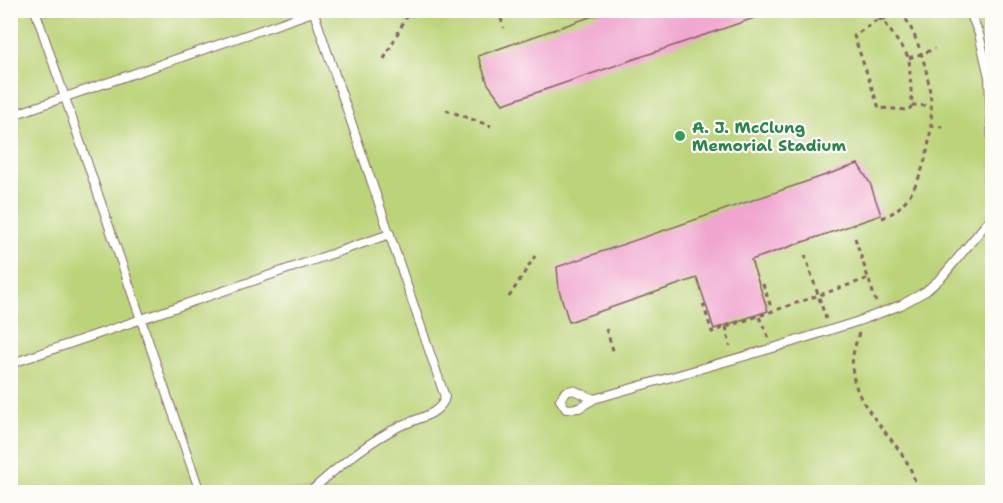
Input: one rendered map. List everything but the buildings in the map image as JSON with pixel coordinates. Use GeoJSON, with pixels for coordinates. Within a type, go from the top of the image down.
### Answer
{"type":"FeatureCollection","features":[{"type":"Feature","properties":{"kind":"lane"},"geometry":{"type":"LineString","coordinates":[[35,10],[200,492]]}},
{"type":"Feature","properties":{"kind":"lane"},"geometry":{"type":"LineString","coordinates":[[969,10],[979,34],[988,77],[993,146]]}},
{"type":"Feature","properties":{"kind":"lane"},"geometry":{"type":"LineString","coordinates":[[10,116],[315,11],[445,394],[445,401],[437,410],[373,442],[310,492]]}},
{"type":"Feature","properties":{"kind":"lane"},"geometry":{"type":"LineString","coordinates":[[594,399],[773,348],[859,321],[912,300],[942,277],[992,217]]}},
{"type":"Feature","properties":{"kind":"lane"},"geometry":{"type":"LineString","coordinates":[[10,364],[390,234]]}},
{"type":"Feature","properties":{"kind":"path"},"geometry":{"type":"LineString","coordinates":[[355,12],[360,10]]}},
{"type":"Feature","properties":{"kind":"path"},"geometry":{"type":"LineString","coordinates":[[384,58],[410,10]]}},
{"type":"Feature","properties":{"kind":"path"},"geometry":{"type":"LineString","coordinates":[[498,10],[504,28]]}},
{"type":"Feature","properties":{"kind":"path"},"geometry":{"type":"LineString","coordinates":[[895,10],[883,20],[873,21],[854,36],[879,108],[907,110],[912,105],[931,106]]}},
{"type":"Feature","properties":{"kind":"path"},"geometry":{"type":"LineString","coordinates":[[882,218],[898,210],[911,195],[923,166],[930,126],[931,106],[928,80],[912,33],[900,10]]}},
{"type":"Feature","properties":{"kind":"path"},"geometry":{"type":"LineString","coordinates":[[883,20],[909,58],[912,105]]}},
{"type":"Feature","properties":{"kind":"path"},"geometry":{"type":"LineString","coordinates":[[909,58],[935,49]]}},
{"type":"Feature","properties":{"kind":"path"},"geometry":{"type":"LineString","coordinates":[[446,110],[491,126]]}},
{"type":"Feature","properties":{"kind":"path"},"geometry":{"type":"LineString","coordinates":[[930,126],[943,127]]}},
{"type":"Feature","properties":{"kind":"path"},"geometry":{"type":"LineString","coordinates":[[855,238],[880,313]]}},
{"type":"Feature","properties":{"kind":"path"},"geometry":{"type":"LineString","coordinates":[[805,255],[830,330]]}},
{"type":"Feature","properties":{"kind":"path"},"geometry":{"type":"LineString","coordinates":[[509,297],[535,256]]}},
{"type":"Feature","properties":{"kind":"path"},"geometry":{"type":"LineString","coordinates":[[703,304],[712,332],[868,278]]}},
{"type":"Feature","properties":{"kind":"path"},"geometry":{"type":"LineString","coordinates":[[763,284],[772,311]]}},
{"type":"Feature","properties":{"kind":"path"},"geometry":{"type":"LineString","coordinates":[[759,316],[773,348]]}},
{"type":"Feature","properties":{"kind":"path"},"geometry":{"type":"LineString","coordinates":[[859,321],[859,332],[852,356],[855,381],[869,412],[909,466],[918,492]]}},
{"type":"Feature","properties":{"kind":"path"},"geometry":{"type":"LineString","coordinates":[[726,327],[734,360]]}},
{"type":"Feature","properties":{"kind":"path"},"geometry":{"type":"LineString","coordinates":[[606,329],[614,353]]}},
{"type":"Feature","properties":{"kind":"green space"},"geometry":{"type":"Polygon","coordinates":[[[10,11],[992,11],[992,492],[11,492],[10,11]]]}},
{"type":"Feature","properties":{"kind":"place","name":"A. J. McClung Memorial Stadium"},"geometry":{"type":"Point","coordinates":[680,136]}}]}
